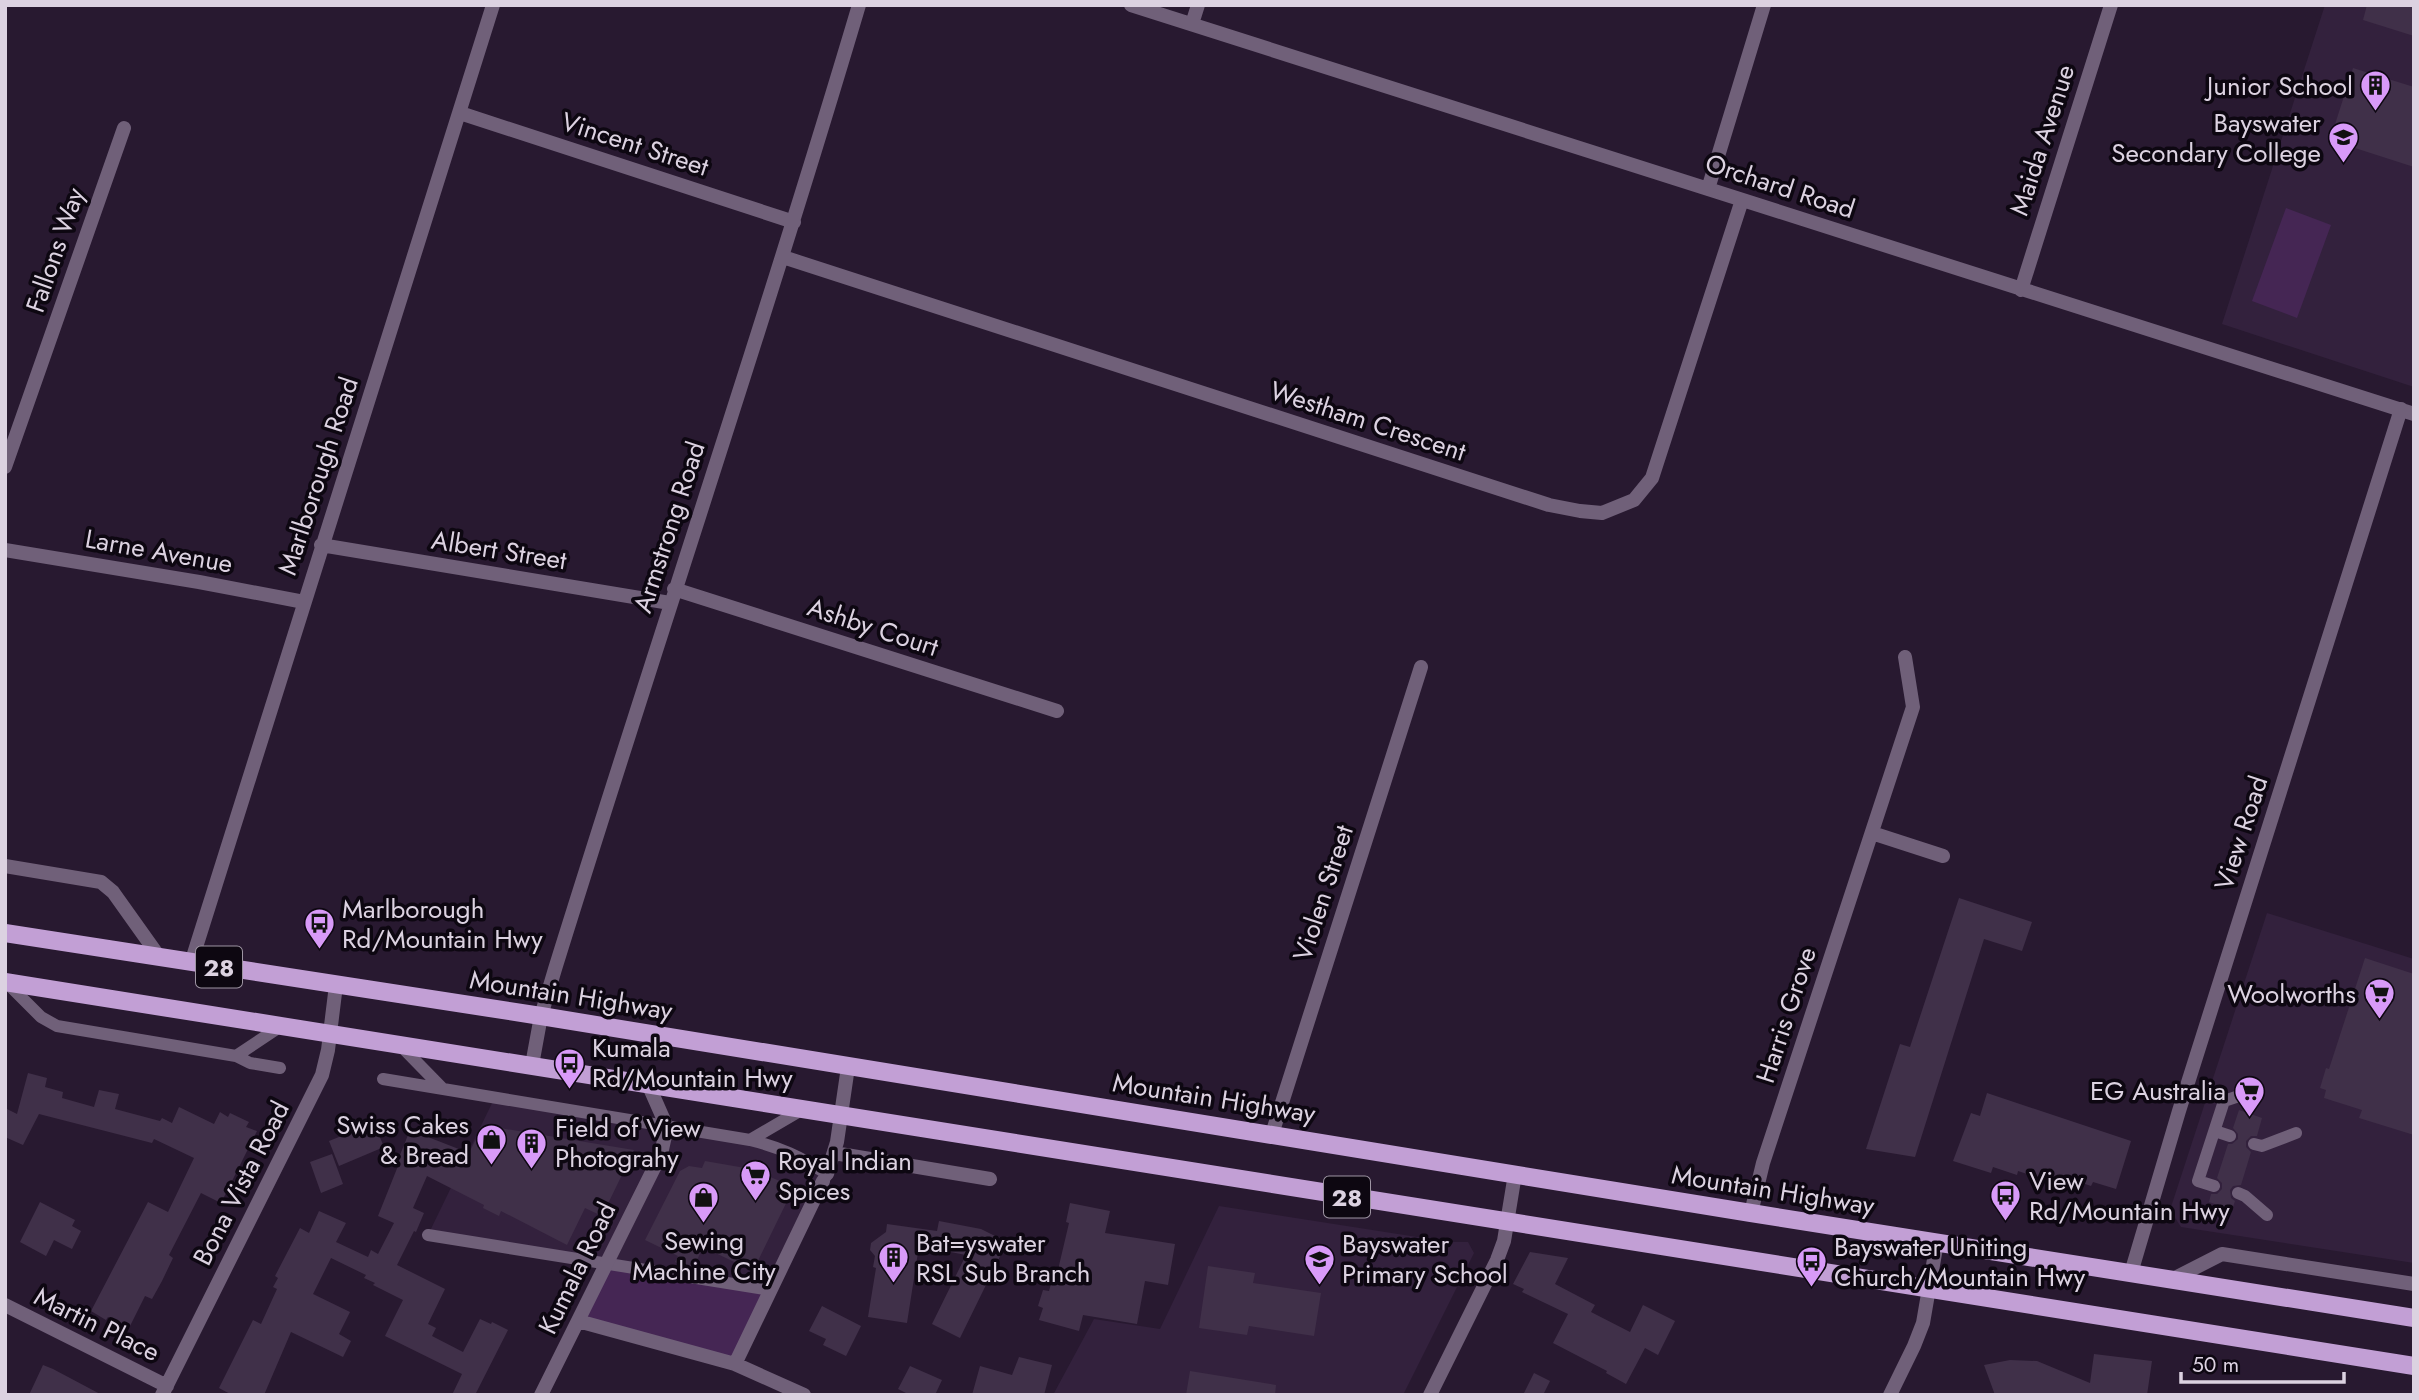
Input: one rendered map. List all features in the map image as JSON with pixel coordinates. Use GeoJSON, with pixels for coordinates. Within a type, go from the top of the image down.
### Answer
{"type":"FeatureCollection","features":[{"type":"Feature","properties":{"kind":"main road","name":"Mountain Highway"},"geometry":{"type":"LineString","coordinates":[[5,933],[541,1016],[2414,1318]]}},
{"type":"Feature","properties":{"kind":"main road","name":"28"},"geometry":{"type":"LineString","coordinates":[[6,982],[2414,1366]]}},
{"type":"Feature","properties":{"kind":"street","name":"Marlborough Road"},"geometry":{"type":"LineString","coordinates":[[191,963],[493,5]]}},
{"type":"Feature","properties":{"kind":"street","name":"Armstrong Road"},"geometry":{"type":"LineString","coordinates":[[532,1065],[541,1016],[672,596],[783,257],[859,5]]}},
{"type":"Feature","properties":{"kind":"street","name":"Orchard Road"},"geometry":{"type":"LineString","coordinates":[[1131,5],[2407,412]]}},
{"type":"Feature","properties":{"kind":"street"},"geometry":{"type":"LineString","coordinates":[[1192,24],[1198,5]]}},
{"type":"Feature","properties":{"kind":"street"},"geometry":{"type":"LineString","coordinates":[[1708,189],[1764,5]]}},
{"type":"Feature","properties":{"kind":"street","name":"Maida Avenue"},"geometry":{"type":"LineString","coordinates":[[2021,290],[2111,5]]}},
{"type":"Feature","properties":{"kind":"street","name":"Vincent Street"},"geometry":{"type":"LineString","coordinates":[[460,113],[794,222]]}},
{"type":"Feature","properties":{"kind":"street","name":"Fallons Way"},"geometry":{"type":"LineString","coordinates":[[5,467],[124,128]]}},
{"type":"Feature","properties":{"kind":"street","name":"Westham Crescent"},"geometry":{"type":"LineString","coordinates":[[783,257],[1549,505],[1602,513],[1634,500],[1652,478],[1742,200]]}},
{"type":"Feature","properties":{"kind":"street","name":"View Road"},"geometry":{"type":"LineString","coordinates":[[2131,1273],[2175,1122],[2407,412]]}},
{"type":"Feature","properties":{"kind":"street","name":"Albert Street"},"geometry":{"type":"LineString","coordinates":[[321,545],[672,596]]}},
{"type":"Feature","properties":{"kind":"street","name":"Larne Avenue"},"geometry":{"type":"LineString","coordinates":[[5,550],[304,602]]}},
{"type":"Feature","properties":{"kind":"street","name":"Ashby Court"},"geometry":{"type":"LineString","coordinates":[[672,596],[1057,711]]}},
{"type":"Feature","properties":{"kind":"street","name":"Harris Grove"},"geometry":{"type":"LineString","coordinates":[[1751,1213],[1768,1150],[1913,707],[1905,657]]}},
{"type":"Feature","properties":{"kind":"street","name":"Violen Street"},"geometry":{"type":"LineString","coordinates":[[1272,1134],[1421,667]]}},
{"type":"Feature","properties":{"kind":"street"},"geometry":{"type":"LineString","coordinates":[[1872,832],[1943,856]]}},
{"type":"Feature","properties":{"kind":"street"},"geometry":{"type":"LineString","coordinates":[[5,866],[100,882],[113,892],[160,958]]}},
{"type":"Feature","properties":{"kind":"street","name":"Bona Vista Road"},"geometry":{"type":"LineString","coordinates":[[164,1390],[325,1069],[335,985]]}},
{"type":"Feature","properties":{"kind":"street"},"geometry":{"type":"LineString","coordinates":[[735,1364],[825,1178],[834,1153],[848,1067]]}},
{"type":"Feature","properties":{"kind":"street"},"geometry":{"type":"LineString","coordinates":[[648,1084],[667,1127]]}},
{"type":"Feature","properties":{"kind":"street","name":"Kumala Road"},"geometry":{"type":"LineString","coordinates":[[541,1395],[661,1154],[667,1127]]}},
{"type":"Feature","properties":{"kind":"street"},"geometry":{"type":"LineString","coordinates":[[834,1153],[990,1179]]}},
{"type":"Feature","properties":{"kind":"street"},"geometry":{"type":"LineString","coordinates":[[1430,1395],[1497,1260],[1515,1174]]}},
{"type":"Feature","properties":{"kind":"street"},"geometry":{"type":"LineString","coordinates":[[1890,1395],[1917,1339],[1937,1242]]}},
{"type":"Feature","properties":{"kind":"street"},"geometry":{"type":"LineString","coordinates":[[2173,1279],[2222,1254],[2414,1284]]}},
{"type":"Feature","properties":{"kind":"street","name":"Martin Place"},"geometry":{"type":"LineString","coordinates":[[5,1305],[164,1390]]}},
{"type":"Feature","properties":{"kind":"street"},"geometry":{"type":"LineString","coordinates":[[578,1321],[735,1364],[804,1395]]}},
{"type":"Feature","properties":{"kind":"lane"},"geometry":{"type":"LineString","coordinates":[[6,982],[41,1017],[57,1026],[236,1056],[250,1063],[280,1068]]}},
{"type":"Feature","properties":{"kind":"lane"},"geometry":{"type":"LineString","coordinates":[[236,1056],[281,1026]]}},
{"type":"Feature","properties":{"kind":"lane"},"geometry":{"type":"LineString","coordinates":[[399,1044],[443,1089]]}},
{"type":"Feature","properties":{"kind":"lane"},"geometry":{"type":"LineString","coordinates":[[383,1079],[750,1140],[791,1152],[825,1178]]}},
{"type":"Feature","properties":{"kind":"lane"},"geometry":{"type":"LineString","coordinates":[[2214,1186],[2198,1181],[2224,1101],[2242,1095]]}},
{"type":"Feature","properties":{"kind":"lane"},"geometry":{"type":"LineString","coordinates":[[750,1140],[803,1109]]}},
{"type":"Feature","properties":{"kind":"lane"},"geometry":{"type":"LineString","coordinates":[[2215,1131],[2230,1136]]}},
{"type":"Feature","properties":{"kind":"lane"},"geometry":{"type":"LineString","coordinates":[[2254,1144],[2262,1146],[2296,1133]]}},
{"type":"Feature","properties":{"kind":"lane"},"geometry":{"type":"LineString","coordinates":[[2238,1194],[2245,1196],[2267,1215]]}},
{"type":"Feature","properties":{"kind":"lane"},"geometry":{"type":"LineString","coordinates":[[428,1235],[771,1290]]}},
{"type":"Feature","properties":{"kind":"shaded area","name":"Bayswater Secondary College"},"geometry":{"type":"Polygon","coordinates":[[[2325,5],[2414,5],[2414,387],[2222,324],[2325,5]]]}},
{"type":"Feature","properties":{"kind":"shaded area"},"geometry":{"type":"Polygon","coordinates":[[[2286,208],[2331,225],[2297,318],[2252,301],[2286,208]]]}},
{"type":"Feature","properties":{"kind":"shaded area"},"geometry":{"type":"Polygon","coordinates":[[[2267,913],[2414,959],[2414,1263],[2181,1227],[2170,1210],[2267,913]]]}},
{"type":"Feature","properties":{"kind":"shaded area"},"geometry":{"type":"Polygon","coordinates":[[[495,1097],[750,1140],[827,1174],[771,1290],[428,1235],[495,1097]]]}},
{"type":"Feature","properties":{"kind":"shaded area","name":"Bayswater Primary School"},"geometry":{"type":"Polygon","coordinates":[[[1219,1206],[1449,1242],[1468,1242],[1474,1253],[1403,1395],[1053,1395],[1094,1319],[1160,1329],[1219,1206]]]}},
{"type":"Feature","properties":{"kind":"shaded area"},"geometry":{"type":"Polygon","coordinates":[[[606,1264],[771,1290],[735,1364],[578,1321],[606,1264]]]}},
{"type":"Feature","properties":{"kind":"building"},"geometry":{"type":"Polygon","coordinates":[[[2367,5],[2414,5],[2414,36],[2363,20],[2367,5]]]}},
{"type":"Feature","properties":{"kind":"building","name":"Junior School"},"geometry":{"type":"Polygon","coordinates":[[[2353,68],[2414,87],[2414,167],[2330,140],[2353,68]]]}},
{"type":"Feature","properties":{"kind":"building"},"geometry":{"type":"Polygon","coordinates":[[[1959,898],[2032,922],[2022,951],[1984,939],[1915,1157],[1866,1149],[1900,1044],[1910,1047],[1959,898]]]}},
{"type":"Feature","properties":{"kind":"building","name":"Woolworths"},"geometry":{"type":"Polygon","coordinates":[[[2365,958],[2414,974],[2414,1135],[2359,1118],[2362,1110],[2324,1098],[2326,1090],[2320,1088],[2326,1068],[2329,1069],[2365,958]]]}},
{"type":"Feature","properties":{"kind":"building"},"geometry":{"type":"Polygon","coordinates":[[[28,1073],[47,1078],[45,1087],[63,1092],[62,1098],[94,1107],[99,1090],[119,1094],[115,1109],[160,1121],[162,1118],[172,1123],[179,1107],[214,1124],[220,1112],[228,1117],[230,1113],[249,1122],[246,1127],[257,1131],[221,1203],[201,1193],[169,1255],[173,1258],[162,1281],[152,1299],[145,1296],[129,1328],[91,1311],[148,1202],[168,1212],[194,1158],[154,1139],[152,1143],[39,1114],[23,1145],[5,1137],[5,1108],[17,1114],[28,1073]]]}},
{"type":"Feature","properties":{"kind":"building"},"geometry":{"type":"Polygon","coordinates":[[[1987,1093],[2131,1141],[2116,1189],[2093,1182],[2091,1186],[2068,1178],[2066,1184],[2043,1176],[2042,1179],[2018,1171],[2017,1175],[1993,1167],[1991,1173],[1953,1161],[1971,1113],[1980,1116],[1987,1093]]]}},
{"type":"Feature","properties":{"kind":"building"},"geometry":{"type":"Polygon","coordinates":[[[2239,1110],[2262,1118],[2257,1136],[2251,1136],[2246,1141],[2246,1147],[2251,1152],[2241,1185],[2233,1186],[2230,1190],[2231,1198],[2235,1201],[2232,1210],[2209,1202],[2211,1194],[2217,1194],[2222,1189],[2222,1183],[2217,1178],[2228,1144],[2238,1139],[2233,1128],[2239,1110]]]}},
{"type":"Feature","properties":{"kind":"building"},"geometry":{"type":"Polygon","coordinates":[[[374,1123],[384,1147],[339,1166],[329,1141],[374,1123]]]}},
{"type":"Feature","properties":{"kind":"building"},"geometry":{"type":"Polygon","coordinates":[[[500,1128],[634,1150],[602,1216],[585,1208],[567,1245],[501,1211],[499,1216],[483,1208],[484,1205],[427,1176],[413,1208],[424,1213],[397,1265],[445,1289],[428,1324],[436,1328],[432,1336],[463,1352],[480,1319],[508,1330],[475,1395],[452,1395],[462,1374],[385,1336],[403,1300],[373,1285],[375,1283],[364,1278],[366,1275],[331,1258],[313,1294],[350,1312],[339,1334],[351,1341],[343,1357],[291,1332],[264,1395],[232,1395],[219,1388],[253,1320],[261,1324],[277,1289],[273,1287],[278,1278],[275,1276],[300,1228],[309,1233],[319,1211],[346,1223],[336,1242],[368,1257],[371,1250],[378,1254],[394,1223],[378,1216],[410,1130],[469,1153],[479,1133],[497,1135],[500,1128]]]}},
{"type":"Feature","properties":{"kind":"building"},"geometry":{"type":"Polygon","coordinates":[[[332,1154],[343,1184],[321,1193],[310,1162],[332,1154]]]}},
{"type":"Feature","properties":{"kind":"building"},"geometry":{"type":"Polygon","coordinates":[[[705,1161],[751,1169],[794,1187],[753,1271],[703,1247],[693,1269],[686,1268],[675,1262],[678,1256],[645,1240],[680,1171],[689,1166],[702,1168],[705,1161]]]}},
{"type":"Feature","properties":{"kind":"building"},"geometry":{"type":"Polygon","coordinates":[[[40,1202],[75,1220],[72,1226],[81,1231],[72,1249],[54,1240],[46,1256],[20,1242],[40,1202]]]}},
{"type":"Feature","properties":{"kind":"building"},"geometry":{"type":"Polygon","coordinates":[[[1070,1203],[1110,1211],[1105,1233],[1175,1244],[1168,1285],[1145,1281],[1137,1324],[1083,1315],[1079,1331],[1039,1320],[1043,1308],[1038,1306],[1043,1290],[1049,1291],[1054,1273],[1057,1274],[1069,1223],[1066,1222],[1070,1203]]]}},
{"type":"Feature","properties":{"kind":"building"},"geometry":{"type":"Polygon","coordinates":[[[939,1221],[981,1229],[1007,1242],[960,1338],[932,1324],[966,1255],[919,1246],[907,1323],[868,1317],[876,1268],[873,1267],[875,1256],[870,1250],[871,1243],[886,1232],[887,1224],[937,1231],[939,1221]]]}},
{"type":"Feature","properties":{"kind":"building"},"geometry":{"type":"Polygon","coordinates":[[[1530,1252],[1568,1258],[1555,1284],[1595,1305],[1591,1312],[1630,1332],[1643,1305],[1675,1321],[1658,1355],[1645,1348],[1626,1384],[1553,1343],[1568,1314],[1522,1292],[1524,1289],[1513,1284],[1530,1252]]]}},
{"type":"Feature","properties":{"kind":"building"},"geometry":{"type":"Polygon","coordinates":[[[1208,1266],[1255,1273],[1253,1283],[1321,1293],[1314,1336],[1249,1326],[1247,1335],[1199,1328],[1208,1266]]]}},
{"type":"Feature","properties":{"kind":"building"},"geometry":{"type":"Polygon","coordinates":[[[822,1306],[861,1326],[846,1356],[823,1345],[826,1339],[809,1331],[822,1306]]]}},
{"type":"Feature","properties":{"kind":"building"},"geometry":{"type":"Polygon","coordinates":[[[2094,1354],[2152,1361],[2147,1395],[1995,1395],[1984,1365],[2010,1360],[2037,1361],[2090,1383],[2094,1354]]]}},
{"type":"Feature","properties":{"kind":"building"},"geometry":{"type":"Polygon","coordinates":[[[1019,1357],[1052,1365],[1044,1395],[972,1395],[980,1366],[1012,1375],[1019,1357]]]}},
{"type":"Feature","properties":{"kind":"building"},"geometry":{"type":"Polygon","coordinates":[[[43,1365],[53,1369],[102,1395],[29,1395],[43,1365]]]}},
{"type":"Feature","properties":{"kind":"building"},"geometry":{"type":"Polygon","coordinates":[[[910,1366],[942,1380],[935,1395],[910,1395],[898,1389],[910,1366]]]}},
{"type":"Feature","properties":{"kind":"building"},"geometry":{"type":"Polygon","coordinates":[[[1190,1371],[1276,1385],[1275,1395],[1186,1395],[1190,1371]]]}},
{"type":"Feature","properties":{"kind":"building"},"geometry":{"type":"Polygon","coordinates":[[[1534,1373],[1550,1381],[1543,1395],[1523,1395],[1534,1373]]]}},
{"type":"Feature","properties":{"kind":"place","name":"Junior School"},"geometry":{"type":"Point","coordinates":[2376,113]}},
{"type":"Feature","properties":{"kind":"place","name":"Bayswater Secondary College"},"geometry":{"type":"Point","coordinates":[2344,165]}},
{"type":"Feature","properties":{"kind":"place","name":"Marlborough Rd/Mountain Hwy"},"geometry":{"type":"Point","coordinates":[319,951]}},
{"type":"Feature","properties":{"kind":"place","name":"Woolworths"},"geometry":{"type":"Point","coordinates":[2379,1021]}},
{"type":"Feature","properties":{"kind":"place","name":"Kumala Rd/Mountain Hwy"},"geometry":{"type":"Point","coordinates":[569,1090]}},
{"type":"Feature","properties":{"kind":"place","name":"EG Australia"},"geometry":{"type":"Point","coordinates":[2249,1118]}},
{"type":"Feature","properties":{"kind":"place","name":"Swiss Cakes & Bread"},"geometry":{"type":"Point","coordinates":[492,1167]}},
{"type":"Feature","properties":{"kind":"place","name":"Field of View Photograhy"},"geometry":{"type":"Point","coordinates":[532,1170]}},
{"type":"Feature","properties":{"kind":"place","name":"Royal Indian Spices"},"geometry":{"type":"Point","coordinates":[755,1203]}},
{"type":"Feature","properties":{"kind":"place","name":"View Rd/Mountain Hwy"},"geometry":{"type":"Point","coordinates":[2006,1223]}},
{"type":"Feature","properties":{"kind":"place","name":"Sewing Machine City"},"geometry":{"type":"Point","coordinates":[704,1225]}},
{"type":"Feature","properties":{"kind":"place","name":"Bat=yswater RSL Sub Branch"},"geometry":{"type":"Point","coordinates":[893,1285]}},
{"type":"Feature","properties":{"kind":"place","name":"Bayswater Primary School"},"geometry":{"type":"Point","coordinates":[1319,1286]}},
{"type":"Feature","properties":{"kind":"place","name":"Bayswater Uniting Church/Mountain Hwy"},"geometry":{"type":"Point","coordinates":[1811,1289]}}]}
